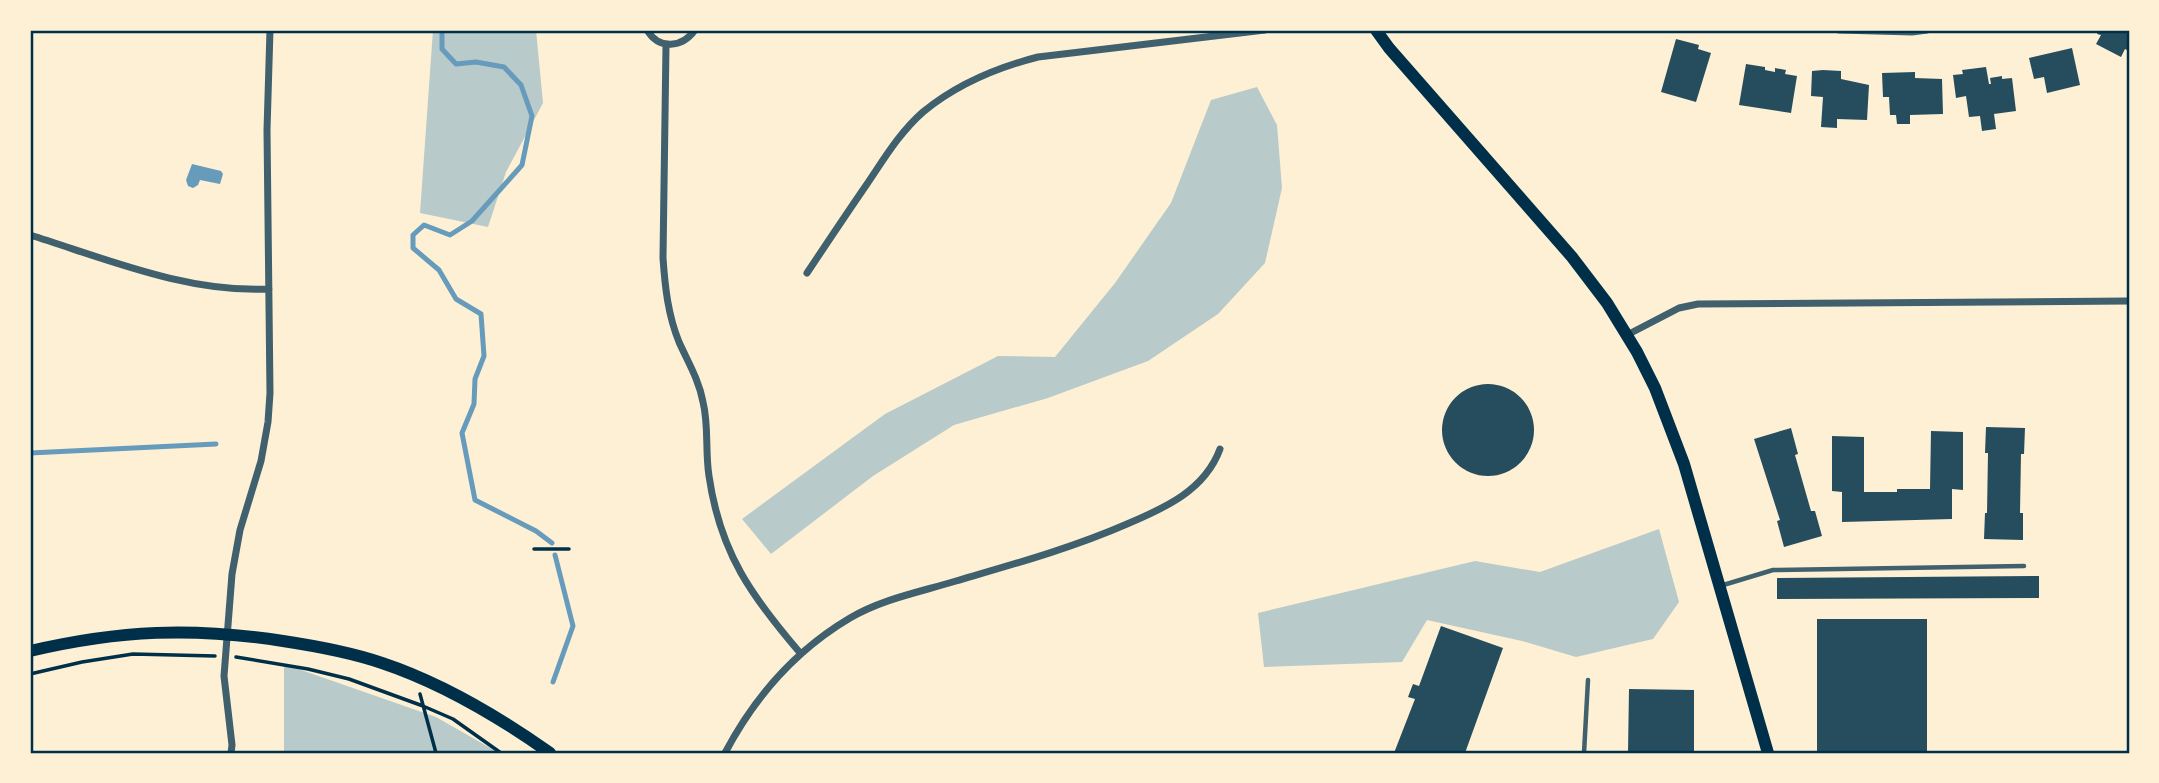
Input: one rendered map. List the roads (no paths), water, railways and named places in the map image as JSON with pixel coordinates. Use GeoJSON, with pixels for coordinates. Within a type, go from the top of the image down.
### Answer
{"type":"FeatureCollection","features":[{"type":"Feature","properties":{"kind":"main road"},"geometry":{"type":"LineString","coordinates":[[1376,30],[1572,257],[1627,335],[1671,425],[1768,753]]}},
{"type":"Feature","properties":{"kind":"main road"},"geometry":{"type":"LineString","coordinates":[[30,650],[131,634],[186,631],[228,633],[322,647],[383,663],[447,691],[509,725],[550,753]]}},
{"type":"Feature","properties":{"kind":"street"},"geometry":{"type":"LineString","coordinates":[[231,753],[224,676],[232,574],[240,530],[261,461],[270,393],[267,130],[270,30]]}},
{"type":"Feature","properties":{"kind":"street"},"geometry":{"type":"LineString","coordinates":[[647,30],[658,42],[666,45],[683,42],[695,30]]}},
{"type":"Feature","properties":{"kind":"street"},"geometry":{"type":"LineString","coordinates":[[807,273],[899,137],[930,107],[976,77],[1006,65],[1038,57],[1265,30]]}},
{"type":"Feature","properties":{"kind":"street"},"geometry":{"type":"LineString","coordinates":[[1839,30],[1927,30]]}},
{"type":"Feature","properties":{"kind":"street"},"geometry":{"type":"LineString","coordinates":[[666,45],[663,258],[670,314],[679,341],[695,373],[703,400],[707,423],[708,475],[715,511],[727,546],[743,579],[763,610],[801,654]]}},
{"type":"Feature","properties":{"kind":"street"},"geometry":{"type":"LineString","coordinates":[[30,235],[181,281],[213,288],[269,289]]}},
{"type":"Feature","properties":{"kind":"street"},"geometry":{"type":"LineString","coordinates":[[1627,335],[1679,308],[1698,304],[2129,301]]}},
{"type":"Feature","properties":{"kind":"street"},"geometry":{"type":"LineString","coordinates":[[726,753],[753,706],[779,675],[824,635],[852,617],[883,602],[1049,554],[1152,513],[1185,494],[1204,478],[1220,449]]}},
{"type":"Feature","properties":{"kind":"lane"},"geometry":{"type":"LineString","coordinates":[[1719,586],[1773,570],[2024,566]]}},
{"type":"Feature","properties":{"kind":"lane"},"geometry":{"type":"LineString","coordinates":[[1584,753],[1588,680]]}},
{"type":"Feature","properties":{"kind":"water"},"geometry":{"type":"Polygon","coordinates":[[[192,164],[221,171],[223,174],[220,184],[200,180],[193,188],[188,186],[186,180],[192,164]]]}},
{"type":"Feature","properties":{"kind":"waterway"},"geometry":{"type":"LineString","coordinates":[[442,30],[442,49],[456,64],[476,62],[504,67],[521,85],[532,116],[522,165],[472,221],[450,235],[424,225],[413,235],[413,248],[439,270],[456,299],[481,314],[484,356],[475,379],[474,404],[462,433],[475,500],[536,531],[552,543]]}},
{"type":"Feature","properties":{"kind":"waterway"},"geometry":{"type":"LineString","coordinates":[[30,453],[216,444]]}},
{"type":"Feature","properties":{"kind":"waterway"},"geometry":{"type":"LineString","coordinates":[[553,682],[573,626],[555,555]]}}]}
